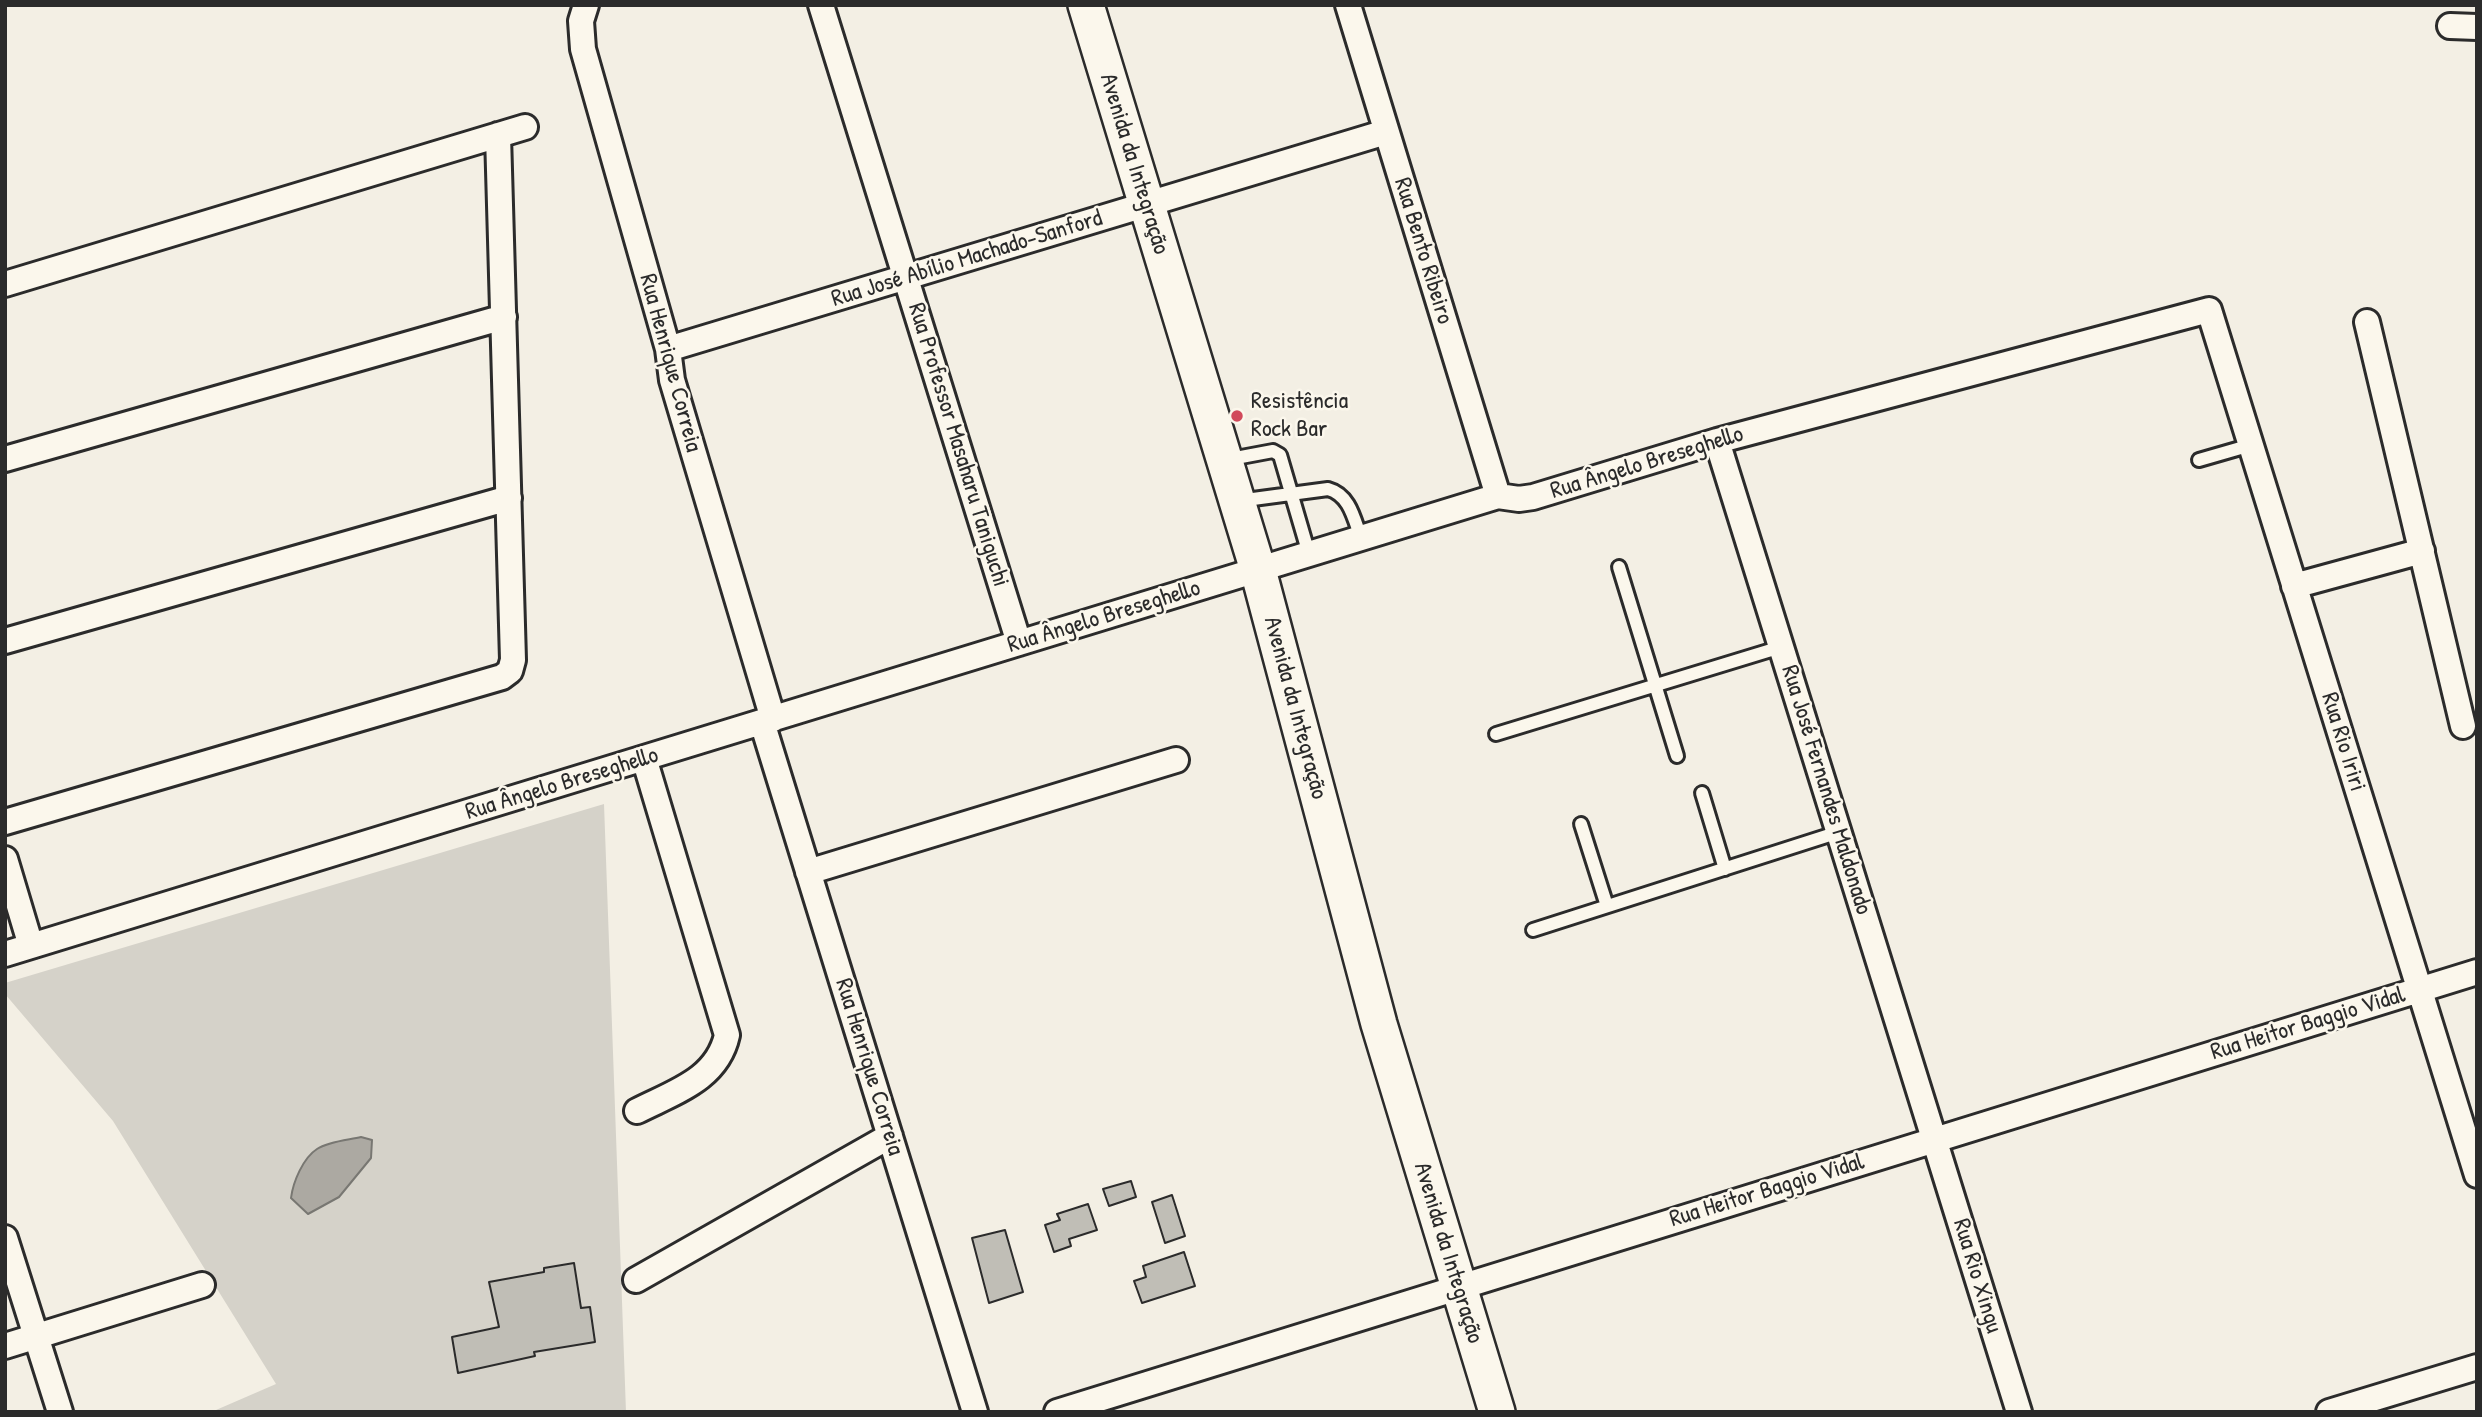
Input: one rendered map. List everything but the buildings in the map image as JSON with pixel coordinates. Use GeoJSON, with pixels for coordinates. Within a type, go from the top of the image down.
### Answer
{"type":"FeatureCollection","features":[{"type":"Feature","properties":{"kind":"main road","name":"Avenida da Integração"},"geometry":{"type":"LineString","coordinates":[[1086,5],[1258,570],[1379,1024],[1497,1412]]}},
{"type":"Feature","properties":{"kind":"street","name":"Rua Henrique Correia"},"geometry":{"type":"LineString","coordinates":[[586,5],[581,21],[583,49],[668,349],[672,380],[808,872],[975,1412]]}},
{"type":"Feature","properties":{"kind":"street","name":"Rua Professor Masaharu Taniguchi"},"geometry":{"type":"LineString","coordinates":[[821,5],[1019,643]]}},
{"type":"Feature","properties":{"kind":"street","name":"Rua Bento Ribeiro"},"geometry":{"type":"LineString","coordinates":[[1348,5],[1499,496]]}},
{"type":"Feature","properties":{"kind":"street"},"geometry":{"type":"LineString","coordinates":[[2450,26],[2477,27]]}},
{"type":"Feature","properties":{"kind":"street"},"geometry":{"type":"LineString","coordinates":[[5,284],[525,127]]}},
{"type":"Feature","properties":{"kind":"street","name":"Rua José Abílio Machado-Sanford"},"geometry":{"type":"LineString","coordinates":[[668,349],[1386,132]]}},
{"type":"Feature","properties":{"kind":"street"},"geometry":{"type":"LineString","coordinates":[[5,822],[502,677],[510,671],[513,660],[498,135]]}},
{"type":"Feature","properties":{"kind":"street","name":"Rua Ângelo Breseghello"},"geometry":{"type":"LineString","coordinates":[[5,954],[1499,496],[1519,499],[1533,497],[1717,441],[2209,310]]}},
{"type":"Feature","properties":{"kind":"street","name":"Rua Rio Iriri"},"geometry":{"type":"LineString","coordinates":[[2209,310],[2477,1175]]}},
{"type":"Feature","properties":{"kind":"street"},"geometry":{"type":"LineString","coordinates":[[5,459],[504,317]]}},
{"type":"Feature","properties":{"kind":"street"},"geometry":{"type":"LineString","coordinates":[[2367,322],[2463,726]]}},
{"type":"Feature","properties":{"kind":"street","name":"Rua José Fernandes Maldonado"},"geometry":{"type":"LineString","coordinates":[[1717,441],[1934,1140]]}},
{"type":"Feature","properties":{"kind":"street"},"geometry":{"type":"LineString","coordinates":[[5,641],[509,498]]}},
{"type":"Feature","properties":{"kind":"street"},"geometry":{"type":"LineString","coordinates":[[2294,586],[2422,551]]}},
{"type":"Feature","properties":{"kind":"street"},"geometry":{"type":"LineString","coordinates":[[637,1111],[707,1073],[727,1035],[644,758]]}},
{"type":"Feature","properties":{"kind":"street"},"geometry":{"type":"LineString","coordinates":[[808,872],[1176,760]]}},
{"type":"Feature","properties":{"kind":"street"},"geometry":{"type":"LineString","coordinates":[[6,866],[32,946]]}},
{"type":"Feature","properties":{"kind":"street","name":"Rua Heitor Baggio Vidal"},"geometry":{"type":"LineString","coordinates":[[1057,1412],[2477,972]]}},
{"type":"Feature","properties":{"kind":"street"},"geometry":{"type":"LineString","coordinates":[[636,1280],[890,1136]]}},
{"type":"Feature","properties":{"kind":"street","name":"Rua Rio Xingu"},"geometry":{"type":"LineString","coordinates":[[1934,1140],[2019,1412]]}},
{"type":"Feature","properties":{"kind":"street"},"geometry":{"type":"LineString","coordinates":[[5,1238],[60,1412]]}},
{"type":"Feature","properties":{"kind":"street"},"geometry":{"type":"LineString","coordinates":[[5,1346],[202,1285]]}},
{"type":"Feature","properties":{"kind":"street"},"geometry":{"type":"LineString","coordinates":[[2329,1412],[2477,1367]]}},
{"type":"Feature","properties":{"kind":"lane"},"geometry":{"type":"LineString","coordinates":[[2199,460],[2251,445]]}},
{"type":"Feature","properties":{"kind":"lane"},"geometry":{"type":"LineString","coordinates":[[1225,460],[1273,451],[1280,455],[1309,555]]}},
{"type":"Feature","properties":{"kind":"lane"},"geometry":{"type":"LineString","coordinates":[[1237,501],[1328,489],[1337,491],[1347,502],[1361,538]]}},
{"type":"Feature","properties":{"kind":"lane"},"geometry":{"type":"LineString","coordinates":[[1619,567],[1677,756]]}},
{"type":"Feature","properties":{"kind":"lane"},"geometry":{"type":"LineString","coordinates":[[1496,734],[1781,647]]}},
{"type":"Feature","properties":{"kind":"lane"},"geometry":{"type":"LineString","coordinates":[[1702,793],[1725,869]]}},
{"type":"Feature","properties":{"kind":"lane"},"geometry":{"type":"LineString","coordinates":[[1581,824],[1607,906]]}},
{"type":"Feature","properties":{"kind":"lane"},"geometry":{"type":"LineString","coordinates":[[1533,930],[1839,832]]}},
{"type":"Feature","properties":{"kind":"shaded area"},"geometry":{"type":"Polygon","coordinates":[[[604,804],[626,1412],[217,1412],[216,1410],[276,1384],[113,1121],[5,994],[5,983],[604,804]]]}},
{"type":"Feature","properties":{"kind":"shaded area"},"geometry":{"type":"Polygon","coordinates":[[[361,1137],[372,1140],[371,1158],[339,1197],[308,1214],[291,1198],[303,1164],[322,1146],[361,1137]]]}},
{"type":"Feature","properties":{"kind":"place","name":"Resistência Rock Bar"},"geometry":{"type":"Point","coordinates":[1237,416]}}]}
